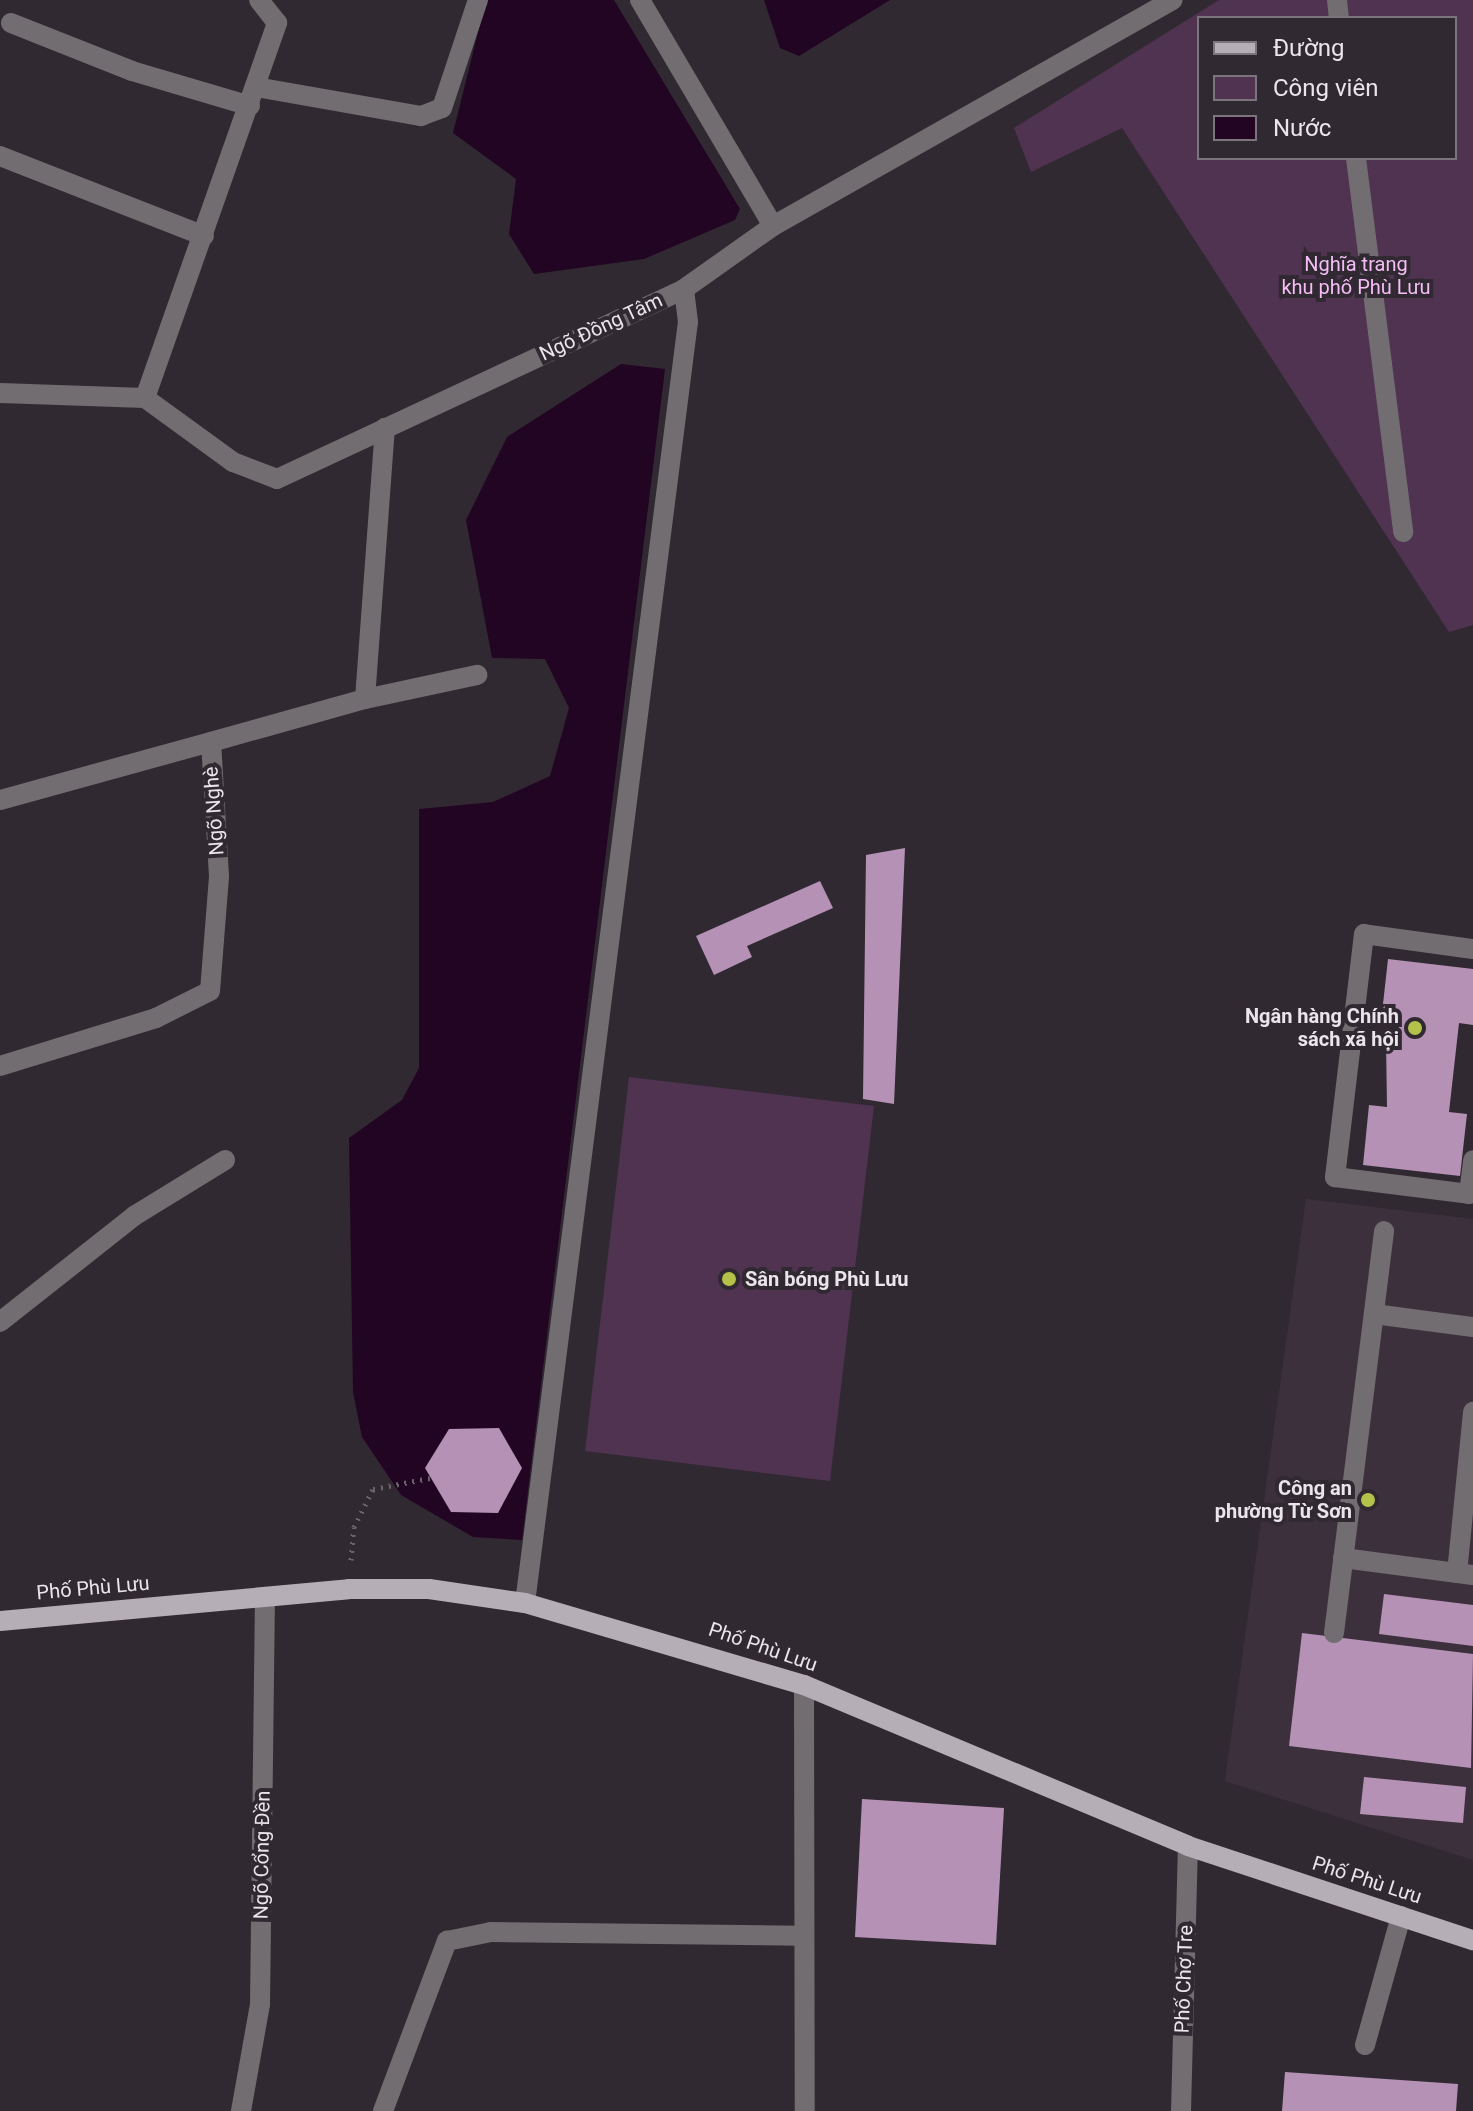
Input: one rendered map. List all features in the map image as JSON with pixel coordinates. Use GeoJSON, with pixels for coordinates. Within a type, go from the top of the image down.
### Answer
{"type":"FeatureCollection","features":[{"type":"Feature","properties":{"kind":"main road","name":"Phố Phù Lưu"},"geometry":{"type":"LineString","coordinates":[[0,1621],[349,1589],[429,1589],[525,1603],[804,1685],[1188,1846],[1473,1940]]}},
{"type":"Feature","properties":{"kind":"street"},"geometry":{"type":"LineString","coordinates":[[0,393],[145,398],[277,23],[259,0]]}},
{"type":"Feature","properties":{"kind":"street"},"geometry":{"type":"LineString","coordinates":[[11,23],[132,71],[253,96],[421,116],[442,108],[478,0]]}},
{"type":"Feature","properties":{"kind":"street"},"geometry":{"type":"LineString","coordinates":[[640,0],[773,226]]}},
{"type":"Feature","properties":{"kind":"street","name":"Ngõ Đồng Tâm"},"geometry":{"type":"LineString","coordinates":[[145,398],[233,462],[277,479],[684,289],[773,226],[1172,0]]}},
{"type":"Feature","properties":{"kind":"street"},"geometry":{"type":"LineString","coordinates":[[0,156],[204,236]]}},
{"type":"Feature","properties":{"kind":"street"},"geometry":{"type":"LineString","coordinates":[[1356,160],[1403,532]]}},
{"type":"Feature","properties":{"kind":"street"},"geometry":{"type":"LineString","coordinates":[[525,1603],[684,354],[684,289]]}},
{"type":"Feature","properties":{"kind":"street"},"geometry":{"type":"LineString","coordinates":[[365,699],[385,428]]}},
{"type":"Feature","properties":{"kind":"street","name":"Ngõ Nghè"},"geometry":{"type":"LineString","coordinates":[[0,1066],[156,1018],[210,991],[219,876],[211,742],[365,699],[477,675]]}},
{"type":"Feature","properties":{"kind":"street"},"geometry":{"type":"LineString","coordinates":[[0,800],[211,742]]}},
{"type":"Feature","properties":{"kind":"street"},"geometry":{"type":"LineString","coordinates":[[1473,949],[1364,934],[1335,1177],[1469,1194],[1473,1160]]}},
{"type":"Feature","properties":{"kind":"street"},"geometry":{"type":"LineString","coordinates":[[0,1322],[134,1216],[225,1160]]}},
{"type":"Feature","properties":{"kind":"street"},"geometry":{"type":"LineString","coordinates":[[1334,1633],[1384,1231]]}},
{"type":"Feature","properties":{"kind":"street"},"geometry":{"type":"LineString","coordinates":[[1374,1314],[1473,1327]]}},
{"type":"Feature","properties":{"kind":"street"},"geometry":{"type":"LineString","coordinates":[[1343,1558],[1465,1574],[1473,1412]]}},
{"type":"Feature","properties":{"kind":"street","name":"Ngõ Cổng Đền"},"geometry":{"type":"LineString","coordinates":[[241,2111],[260,2004],[265,1597]]}},
{"type":"Feature","properties":{"kind":"street"},"geometry":{"type":"LineString","coordinates":[[804,1685],[802,1936],[805,2111]]}},
{"type":"Feature","properties":{"kind":"street","name":"Phố Chợ Tre"},"geometry":{"type":"LineString","coordinates":[[1181,2111],[1188,1846]]}},
{"type":"Feature","properties":{"kind":"street"},"geometry":{"type":"LineString","coordinates":[[1365,2045],[1401,1916]]}},
{"type":"Feature","properties":{"kind":"street"},"geometry":{"type":"LineString","coordinates":[[383,2111],[447,1941],[491,1932],[802,1936]]}},
{"type":"Feature","properties":{"kind":"path"},"geometry":{"type":"LineString","coordinates":[[349,1589],[354,1527],[373,1489],[430,1478]]}},
{"type":"Feature","properties":{"kind":"shaded area","name":"Công an phường Từ Sơn"},"geometry":{"type":"Polygon","coordinates":[[[1306,1199],[1473,1219],[1473,1860],[1225,1781],[1306,1199]]]}},
{"type":"Feature","properties":{"kind":"green space","name":"Nghĩa trang khu phố Phù Lưu"},"geometry":{"type":"Polygon","coordinates":[[[1219,0],[1473,0],[1473,625],[1449,632],[1122,128],[1031,172],[1014,128],[1219,0]]]}},
{"type":"Feature","properties":{"kind":"green space","name":"Sân bóng Phù Lưu"},"geometry":{"type":"Polygon","coordinates":[[[629,1077],[874,1106],[830,1481],[585,1451],[629,1077]]]}},
{"type":"Feature","properties":{"kind":"water"},"geometry":{"type":"Polygon","coordinates":[[[486,0],[614,0],[740,209],[735,220],[644,259],[534,274],[509,234],[516,179],[453,133],[486,0]]]}},
{"type":"Feature","properties":{"kind":"water"},"geometry":{"type":"Polygon","coordinates":[[[764,0],[890,0],[799,56],[780,48],[764,0]]]}},
{"type":"Feature","properties":{"kind":"water"},"geometry":{"type":"Polygon","coordinates":[[[621,364],[665,369],[522,1540],[473,1537],[401,1495],[362,1437],[353,1392],[349,1138],[402,1100],[419,1068],[419,809],[493,802],[550,776],[569,708],[545,659],[492,658],[466,520],[507,437],[621,364]]]}},
{"type":"Feature","properties":{"kind":"building"},"geometry":{"type":"Polygon","coordinates":[[[905,848],[894,1104],[863,1099],[866,855],[905,848]]]}},
{"type":"Feature","properties":{"kind":"building"},"geometry":{"type":"Polygon","coordinates":[[[820,881],[833,908],[747,946],[752,957],[714,975],[696,936],[820,881]]]}},
{"type":"Feature","properties":{"kind":"building"},"geometry":{"type":"Polygon","coordinates":[[[1388,959],[1473,969],[1473,1025],[1459,1023],[1449,1112],[1467,1114],[1460,1176],[1363,1165],[1369,1105],[1387,1107],[1386,1042],[1397,1043],[1400,1016],[1382,1013],[1388,959]]]}},
{"type":"Feature","properties":{"kind":"building"},"geometry":{"type":"Polygon","coordinates":[[[499,1428],[522,1468],[498,1513],[451,1512],[425,1468],[449,1429],[499,1428]]]}},
{"type":"Feature","properties":{"kind":"building"},"geometry":{"type":"Polygon","coordinates":[[[1384,1594],[1473,1605],[1473,1646],[1379,1634],[1384,1594]]]}},
{"type":"Feature","properties":{"kind":"building"},"geometry":{"type":"Polygon","coordinates":[[[1302,1633],[1473,1654],[1471,1768],[1289,1746],[1302,1633]]]}},
{"type":"Feature","properties":{"kind":"building"},"geometry":{"type":"Polygon","coordinates":[[[1364,1777],[1466,1787],[1463,1823],[1360,1814],[1364,1777]]]}},
{"type":"Feature","properties":{"kind":"building"},"geometry":{"type":"Polygon","coordinates":[[[862,1799],[1004,1808],[996,1945],[855,1937],[862,1799]]]}},
{"type":"Feature","properties":{"kind":"building"},"geometry":{"type":"Polygon","coordinates":[[[1285,2072],[1458,2084],[1456,2111],[1282,2111],[1285,2072]]]}},
{"type":"Feature","properties":{"kind":"place","name":"Ngân hàng Chính sách xã hội"},"geometry":{"type":"Point","coordinates":[1415,1028]}},
{"type":"Feature","properties":{"kind":"place","name":"Sân bóng Phù Lưu"},"geometry":{"type":"Point","coordinates":[729,1279]}},
{"type":"Feature","properties":{"kind":"place","name":"Công an phường Từ Sơn"},"geometry":{"type":"Point","coordinates":[1368,1500]}}]}
